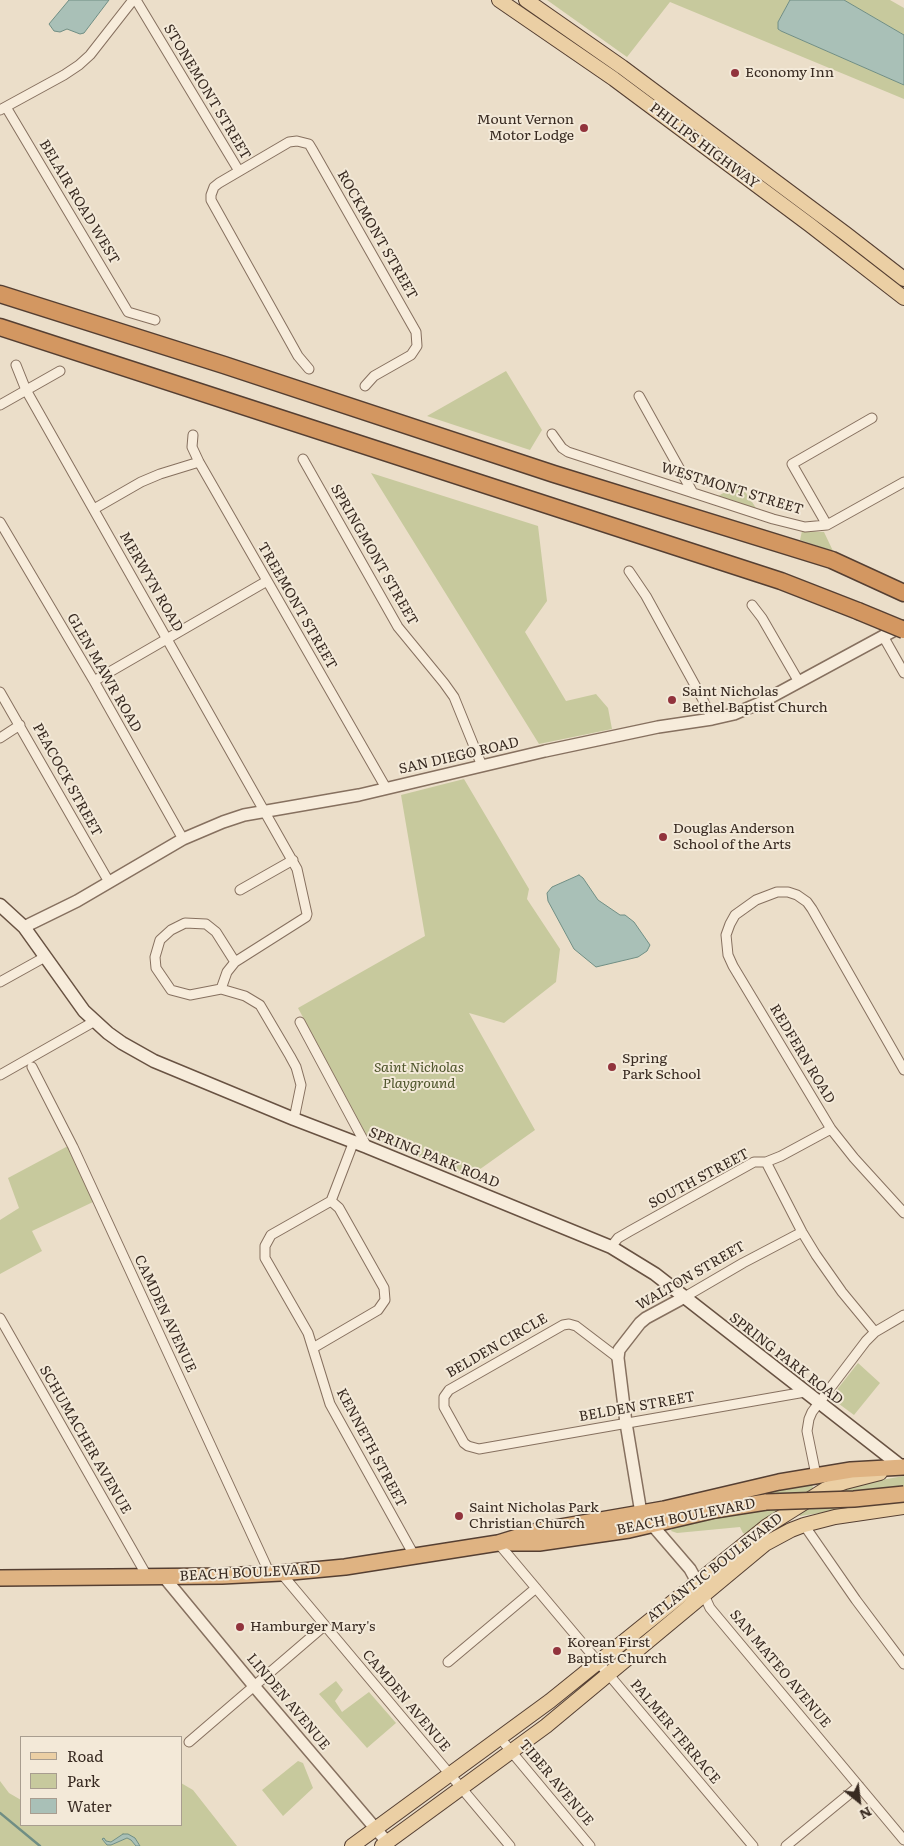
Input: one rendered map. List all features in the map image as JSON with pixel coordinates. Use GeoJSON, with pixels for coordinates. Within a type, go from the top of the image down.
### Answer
{"type":"FeatureCollection","features":[{"type":"Feature","properties":{"kind":"highway"},"geometry":{"type":"LineString","coordinates":[[0,294],[224,365],[569,479],[832,560],[900,591]]}},
{"type":"Feature","properties":{"kind":"highway"},"geometry":{"type":"LineString","coordinates":[[0,327],[781,581],[904,630]]}},
{"type":"Feature","properties":{"kind":"highway","name":"BEACH BOULEVARD"},"geometry":{"type":"LineString","coordinates":[[0,1578],[276,1574],[338,1568],[498,1543],[537,1531],[641,1513],[748,1488],[816,1475],[861,1474],[901,1467]]}},
{"type":"Feature","properties":{"kind":"highway","name":"BEACH BOULEVARD"},"geometry":{"type":"LineString","coordinates":[[498,1543],[539,1544],[652,1526],[715,1510],[766,1502],[854,1499],[904,1494]]}},
{"type":"Feature","properties":{"kind":"main road","name":"PHILIPS HIGHWAY"},"geometry":{"type":"LineString","coordinates":[[499,0],[819,214],[904,279]]}},
{"type":"Feature","properties":{"kind":"main road","name":"PHILIPS HIGHWAY"},"geometry":{"type":"LineString","coordinates":[[526,0],[598,50],[810,225],[904,298]]}},
{"type":"Feature","properties":{"kind":"main road","name":"SPRING PARK ROAD"},"geometry":{"type":"LineString","coordinates":[[0,905],[24,927],[76,1002],[108,1033],[137,1052],[294,1119],[354,1141],[611,1246],[646,1268],[901,1467]]}},
{"type":"Feature","properties":{"kind":"main road"},"geometry":{"type":"LineString","coordinates":[[861,1474],[875,1459],[867,1440]]}},
{"type":"Feature","properties":{"kind":"main road","name":"ATLANTIC BOULEVARD"},"geometry":{"type":"LineString","coordinates":[[386,1845],[511,1752],[609,1675],[748,1540],[826,1489],[861,1474]]}},
{"type":"Feature","properties":{"kind":"main road","name":"ATLANTIC BOULEVARD"},"geometry":{"type":"LineString","coordinates":[[352,1846],[500,1738],[598,1662],[700,1588],[765,1544],[804,1524],[835,1517],[904,1507]]}},
{"type":"Feature","properties":{"kind":"main road","name":"SAN MATEO AVENUE"},"geometry":{"type":"LineString","coordinates":[[641,1513],[652,1526]]}},
{"type":"Feature","properties":{"kind":"street"},"geometry":{"type":"LineString","coordinates":[[3,109],[79,65],[134,0]]}},
{"type":"Feature","properties":{"kind":"street","name":"STONEMONT STREET"},"geometry":{"type":"LineString","coordinates":[[134,0],[239,171]]}},
{"type":"Feature","properties":{"kind":"street"},"geometry":{"type":"LineString","coordinates":[[589,61],[598,50]]}},
{"type":"Feature","properties":{"kind":"street","name":"BELAIR ROAD WEST"},"geometry":{"type":"LineString","coordinates":[[3,109],[128,312],[155,320]]}},
{"type":"Feature","properties":{"kind":"street","name":"ROCKMONT STREET"},"geometry":{"type":"LineString","coordinates":[[239,171],[289,142],[304,141],[312,149],[416,332],[417,346],[411,355],[374,376],[365,386]]}},
{"type":"Feature","properties":{"kind":"street"},"geometry":{"type":"LineString","coordinates":[[239,171],[214,187],[211,200],[298,356],[309,369]]}},
{"type":"Feature","properties":{"kind":"street"},"geometry":{"type":"LineString","coordinates":[[810,225],[819,214]]}},
{"type":"Feature","properties":{"kind":"street","name":"MERWYN ROAD"},"geometry":{"type":"LineString","coordinates":[[16,365],[26,390],[297,869],[308,914],[235,962]]}},
{"type":"Feature","properties":{"kind":"street"},"geometry":{"type":"LineString","coordinates":[[0,405],[60,370]]}},
{"type":"Feature","properties":{"kind":"street"},"geometry":{"type":"LineString","coordinates":[[639,396],[693,492]]}},
{"type":"Feature","properties":{"kind":"street"},"geometry":{"type":"LineString","coordinates":[[827,525],[792,464],[872,418]]}},
{"type":"Feature","properties":{"kind":"street","name":"WESTMONT STREET"},"geometry":{"type":"LineString","coordinates":[[552,434],[562,448],[568,452],[790,524],[813,527],[827,525],[904,482]]}},
{"type":"Feature","properties":{"kind":"street","name":"TREEMONT STREET"},"geometry":{"type":"LineString","coordinates":[[193,435],[192,447],[199,462],[386,788]]}},
{"type":"Feature","properties":{"kind":"street","name":"SPRINGMONT STREET"},"geometry":{"type":"LineString","coordinates":[[303,459],[398,627],[454,697],[482,766]]}},
{"type":"Feature","properties":{"kind":"street"},"geometry":{"type":"LineString","coordinates":[[94,509],[147,480],[199,462]]}},
{"type":"Feature","properties":{"kind":"street","name":"GLEN MAWR ROAD"},"geometry":{"type":"LineString","coordinates":[[0,522],[94,681],[183,839]]}},
{"type":"Feature","properties":{"kind":"street"},"geometry":{"type":"LineString","coordinates":[[629,571],[646,596],[712,719]]}},
{"type":"Feature","properties":{"kind":"street"},"geometry":{"type":"LineString","coordinates":[[94,681],[267,581]]}},
{"type":"Feature","properties":{"kind":"street"},"geometry":{"type":"LineString","coordinates":[[752,605],[762,618],[799,682]]}},
{"type":"Feature","properties":{"kind":"street","name":"SAN DIEGO ROAD"},"geometry":{"type":"LineString","coordinates":[[24,927],[77,901],[183,839],[223,822],[244,815],[386,788],[545,750],[658,727],[712,719],[746,709],[904,625]]}},
{"type":"Feature","properties":{"kind":"street"},"geometry":{"type":"LineString","coordinates":[[883,636],[904,673]]}},
{"type":"Feature","properties":{"kind":"street","name":"PEACOCK STREET"},"geometry":{"type":"LineString","coordinates":[[0,692],[109,882]]}},
{"type":"Feature","properties":{"kind":"street"},"geometry":{"type":"LineString","coordinates":[[0,738],[20,725]]}},
{"type":"Feature","properties":{"kind":"street"},"geometry":{"type":"LineString","coordinates":[[240,890],[293,860]]}},
{"type":"Feature","properties":{"kind":"street","name":"REDFERN ROAD"},"geometry":{"type":"LineString","coordinates":[[904,1070],[807,902],[797,895],[788,892],[769,894],[756,900],[735,915],[726,935],[728,955],[831,1129],[854,1158],[904,1213]]}},
{"type":"Feature","properties":{"kind":"street"},"geometry":{"type":"LineString","coordinates":[[220,989],[227,972],[235,962],[216,932],[206,924],[185,923],[171,930],[160,940],[155,957],[156,968],[171,990],[190,995],[220,989],[245,996],[260,1005],[296,1067],[301,1085],[294,1119]]}},
{"type":"Feature","properties":{"kind":"street"},"geometry":{"type":"LineString","coordinates":[[0,982],[45,957]]}},
{"type":"Feature","properties":{"kind":"street"},"geometry":{"type":"LineString","coordinates":[[0,1076],[95,1021]]}},
{"type":"Feature","properties":{"kind":"street"},"geometry":{"type":"LineString","coordinates":[[300,1022],[367,1147]]}},
{"type":"Feature","properties":{"kind":"street","name":"CAMDEN AVENUE"},"geometry":{"type":"LineString","coordinates":[[32,1067],[73,1147],[276,1574],[324,1626],[510,1846]]}},
{"type":"Feature","properties":{"kind":"street","name":"SOUTH STREET"},"geometry":{"type":"LineString","coordinates":[[611,1246],[618,1238],[754,1162],[766,1162],[781,1156],[831,1129]]}},
{"type":"Feature","properties":{"kind":"street"},"geometry":{"type":"LineString","coordinates":[[313,1348],[378,1310],[385,1300],[384,1288],[338,1208],[331,1200],[354,1141]]}},
{"type":"Feature","properties":{"kind":"street"},"geometry":{"type":"LineString","coordinates":[[766,1162],[802,1232],[828,1273],[875,1332]]}},
{"type":"Feature","properties":{"kind":"street","name":"KENNETH STREET"},"geometry":{"type":"LineString","coordinates":[[331,1200],[271,1235],[267,1240],[264,1251],[266,1258],[308,1334],[330,1404],[415,1557]]}},
{"type":"Feature","properties":{"kind":"street","name":"WALTON STREET"},"geometry":{"type":"LineString","coordinates":[[618,1358],[619,1350],[646,1318],[802,1232]]}},
{"type":"Feature","properties":{"kind":"street"},"geometry":{"type":"LineString","coordinates":[[816,1475],[807,1431],[809,1419],[819,1402],[875,1332],[904,1315]]}},
{"type":"Feature","properties":{"kind":"street","name":"SCHUMACHER AVENUE"},"geometry":{"type":"LineString","coordinates":[[0,1318],[147,1576]]}},
{"type":"Feature","properties":{"kind":"street","name":"BELDEN CIRCLE"},"geometry":{"type":"LineString","coordinates":[[473,1449],[464,1443],[444,1408],[444,1397],[449,1390],[562,1325],[576,1326],[618,1358]]}},
{"type":"Feature","properties":{"kind":"street"},"geometry":{"type":"LineString","coordinates":[[618,1358],[626,1423],[641,1513]]}},
{"type":"Feature","properties":{"kind":"street","name":"BELDEN STREET"},"geometry":{"type":"LineString","coordinates":[[473,1449],[805,1392]]}},
{"type":"Feature","properties":{"kind":"street"},"geometry":{"type":"LineString","coordinates":[[804,1524],[856,1600],[904,1664]]}},
{"type":"Feature","properties":{"kind":"street","name":"SAN MATEO AVENUE"},"geometry":{"type":"LineString","coordinates":[[652,1526],[690,1569],[710,1608],[904,1840]]}},
{"type":"Feature","properties":{"kind":"street","name":"PALMER TERRACE"},"geometry":{"type":"LineString","coordinates":[[498,1543],[752,1846]]}},
{"type":"Feature","properties":{"kind":"street","name":"LINDEN AVENUE"},"geometry":{"type":"LineString","coordinates":[[164,1577],[376,1829],[386,1845]]}},
{"type":"Feature","properties":{"kind":"street"},"geometry":{"type":"LineString","coordinates":[[448,1662],[536,1588]]}},
{"type":"Feature","properties":{"kind":"street"},"geometry":{"type":"LineString","coordinates":[[189,1742],[324,1626]]}},
{"type":"Feature","properties":{"kind":"street","name":"TIBER AVENUE"},"geometry":{"type":"LineString","coordinates":[[500,1738],[590,1846]]}},
{"type":"Feature","properties":{"kind":"street"},"geometry":{"type":"LineString","coordinates":[[786,1846],[859,1786]]}},
{"type":"Feature","properties":{"kind":"green space"},"geometry":{"type":"Polygon","coordinates":[[[547,0],[790,0],[778,22],[778,29],[904,85],[904,99],[670,2],[627,57],[547,0]]]}},
{"type":"Feature","properties":{"kind":"green space"},"geometry":{"type":"Polygon","coordinates":[[[844,0],[890,0],[904,8],[904,35],[844,0]]]}},
{"type":"Feature","properties":{"kind":"green space"},"geometry":{"type":"Polygon","coordinates":[[[506,371],[542,430],[530,450],[427,416],[506,371]]]}},
{"type":"Feature","properties":{"kind":"green space"},"geometry":{"type":"Polygon","coordinates":[[[371,473],[538,526],[547,601],[525,632],[566,701],[596,694],[608,708],[612,729],[539,744],[371,473]]]}},
{"type":"Feature","properties":{"kind":"green space"},"geometry":{"type":"Polygon","coordinates":[[[740,484],[758,511],[718,496],[740,484]]]}},
{"type":"Feature","properties":{"kind":"green space"},"geometry":{"type":"Polygon","coordinates":[[[802,531],[824,532],[833,551],[800,540],[802,531]]]}},
{"type":"Feature","properties":{"kind":"green space","name":"Saint Nicholas Playground"},"geometry":{"type":"Polygon","coordinates":[[[464,779],[529,889],[527,899],[560,949],[556,982],[504,1023],[469,1013],[535,1130],[469,1177],[367,1136],[298,1008],[425,936],[401,795],[464,779]]]}},
{"type":"Feature","properties":{"kind":"green space"},"geometry":{"type":"Polygon","coordinates":[[[68,1146],[93,1202],[32,1231],[42,1251],[0,1274],[0,1220],[19,1208],[8,1178],[68,1146]]]}},
{"type":"Feature","properties":{"kind":"green space"},"geometry":{"type":"Polygon","coordinates":[[[858,1363],[880,1383],[854,1415],[831,1398],[858,1363]]]}},
{"type":"Feature","properties":{"kind":"green space"},"geometry":{"type":"Polygon","coordinates":[[[904,1476],[904,1487],[874,1505],[800,1516],[797,1512],[825,1495],[858,1484],[904,1476]]]}},
{"type":"Feature","properties":{"kind":"green space"},"geometry":{"type":"Polygon","coordinates":[[[812,1484],[813,1488],[806,1493],[742,1498],[754,1492],[812,1484]]]}},
{"type":"Feature","properties":{"kind":"green space"},"geometry":{"type":"Polygon","coordinates":[[[785,1507],[745,1534],[740,1527],[677,1533],[671,1531],[673,1528],[696,1521],[741,1512],[785,1507]]]}},
{"type":"Feature","properties":{"kind":"green space"},"geometry":{"type":"Polygon","coordinates":[[[336,1681],[343,1690],[335,1701],[342,1712],[369,1692],[396,1723],[367,1748],[319,1694],[336,1681]]]}},
{"type":"Feature","properties":{"kind":"green space"},"geometry":{"type":"Polygon","coordinates":[[[298,1761],[303,1763],[313,1788],[283,1816],[262,1790],[298,1761]]]}},
{"type":"Feature","properties":{"kind":"green space"},"geometry":{"type":"Polygon","coordinates":[[[0,1781],[9,1793],[20,1799],[20,1826],[182,1826],[182,1784],[193,1790],[237,1846],[140,1846],[139,1844],[122,1835],[111,1842],[102,1840],[111,1845],[127,1838],[136,1846],[0,1846],[0,1781]]]}},
{"type":"Feature","properties":{"kind":"water"},"geometry":{"type":"Polygon","coordinates":[[[69,0],[109,0],[84,33],[80,34],[67,29],[60,32],[54,31],[49,24],[69,0]]]}},
{"type":"Feature","properties":{"kind":"water"},"geometry":{"type":"Polygon","coordinates":[[[790,0],[844,0],[904,35],[904,85],[778,29],[778,22],[790,0]]]}},
{"type":"Feature","properties":{"kind":"water"},"geometry":{"type":"Polygon","coordinates":[[[579,875],[598,900],[634,922],[650,945],[647,951],[638,957],[596,967],[574,949],[548,901],[547,893],[552,887],[579,875]]]}},
{"type":"Feature","properties":{"kind":"water"},"geometry":{"type":"Polygon","coordinates":[[[123,1834],[128,1834],[135,1838],[140,1846],[136,1846],[127,1838],[111,1845],[107,1845],[102,1839],[104,1838],[106,1841],[111,1842],[123,1834]]]}},
{"type":"Feature","properties":{"kind":"waterway"},"geometry":{"type":"LineString","coordinates":[[0,1813],[40,1846]]}},
{"type":"Feature","properties":{"kind":"place","name":"Economy Inn"},"geometry":{"type":"Point","coordinates":[735,73]}},
{"type":"Feature","properties":{"kind":"place","name":"Mount Vernon Motor Lodge"},"geometry":{"type":"Point","coordinates":[584,128]}},
{"type":"Feature","properties":{"kind":"place","name":"Saint Nicholas Bethel Baptist Church"},"geometry":{"type":"Point","coordinates":[672,700]}},
{"type":"Feature","properties":{"kind":"place","name":"Douglas Anderson School of the Arts"},"geometry":{"type":"Point","coordinates":[663,837]}},
{"type":"Feature","properties":{"kind":"place","name":"Spring Park School"},"geometry":{"type":"Point","coordinates":[612,1067]}},
{"type":"Feature","properties":{"kind":"place","name":"Saint Nicholas Park Christian Church"},"geometry":{"type":"Point","coordinates":[459,1516]}},
{"type":"Feature","properties":{"kind":"place","name":"Hamburger Mary's"},"geometry":{"type":"Point","coordinates":[240,1627]}},
{"type":"Feature","properties":{"kind":"place","name":"Korean First Baptist Church"},"geometry":{"type":"Point","coordinates":[557,1651]}}]}
